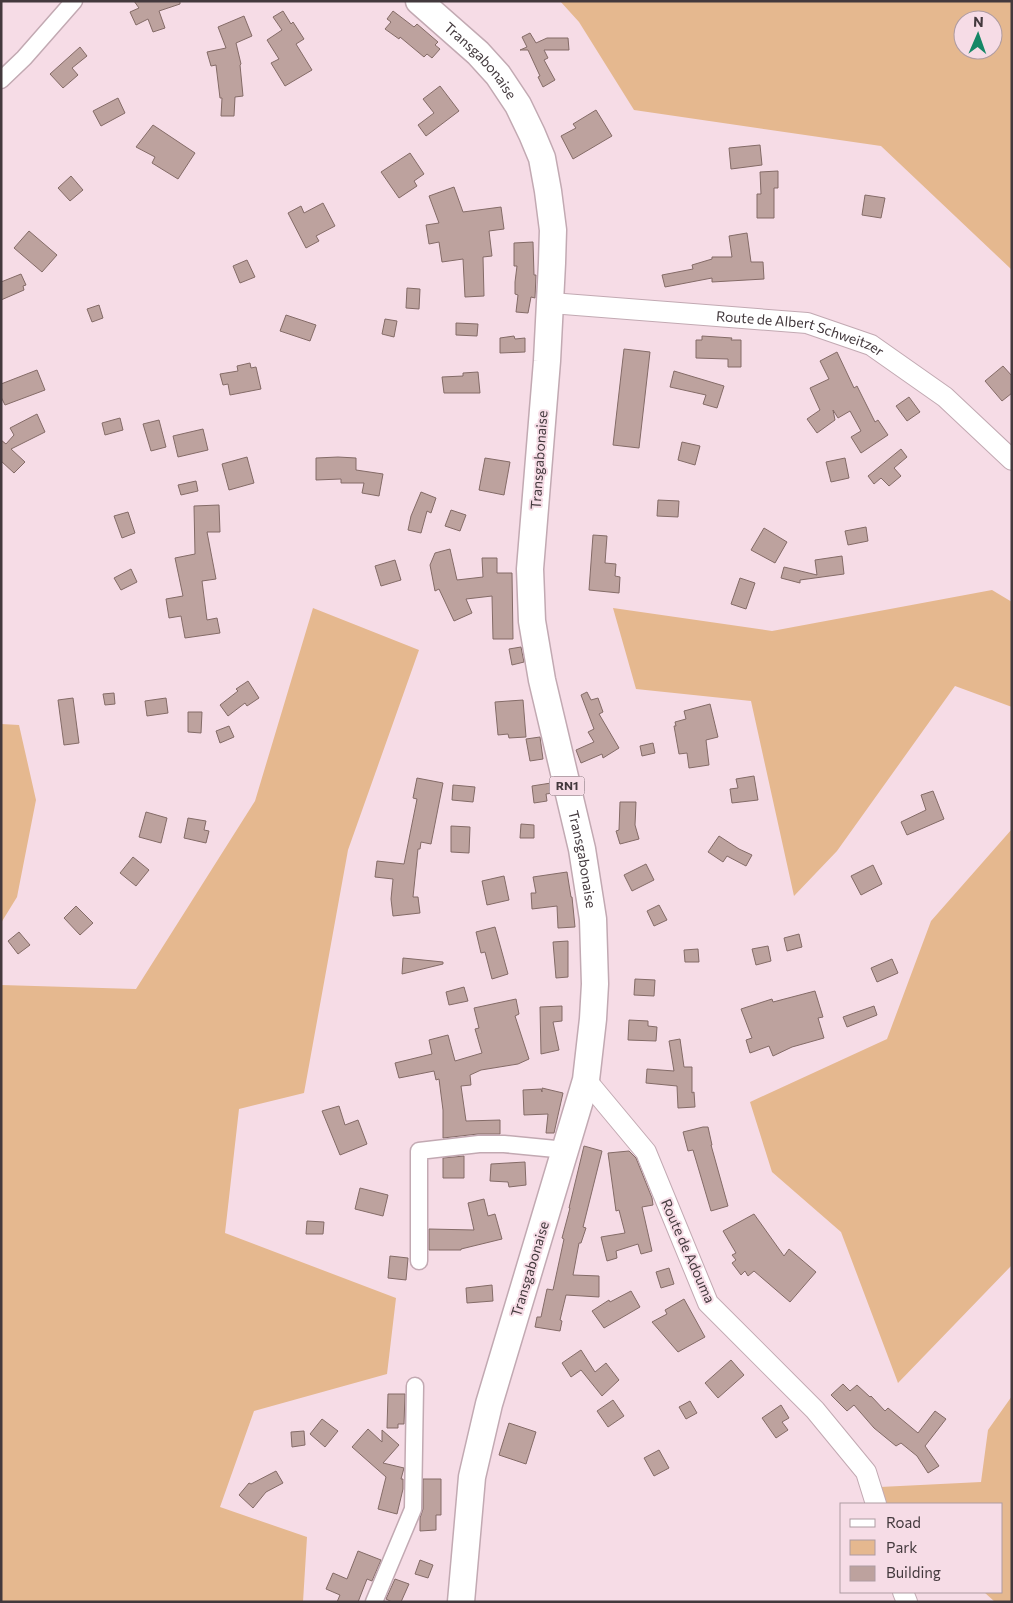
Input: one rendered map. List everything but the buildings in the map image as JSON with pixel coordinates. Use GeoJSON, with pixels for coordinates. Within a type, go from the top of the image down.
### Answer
{"type":"FeatureCollection","features":[{"type":"Feature","properties":{"kind":"highway","name":"Transgabonaise"},"geometry":{"type":"LineString","coordinates":[[418,1],[478,53],[498,75],[518,106],[542,158],[550,201],[553,230],[551,303],[532,551],[532,621],[540,672],[581,841],[590,900],[594,984],[591,1049],[586,1080],[488,1404],[478,1446],[471,1485],[461,1602]]}},
{"type":"Feature","properties":{"kind":"street"},"geometry":{"type":"LineString","coordinates":[[1,80],[24,58],[74,1]]}},
{"type":"Feature","properties":{"kind":"street","name":"Route de Albert Schweitzer"},"geometry":{"type":"LineString","coordinates":[[551,303],[807,323],[871,345],[944,397],[1012,460]]}},
{"type":"Feature","properties":{"kind":"street","name":"Route de Adouma"},"geometry":{"type":"LineString","coordinates":[[586,1080],[646,1152],[708,1303],[815,1410],[866,1472],[876,1503]]}},
{"type":"Feature","properties":{"kind":"street"},"geometry":{"type":"LineString","coordinates":[[419,1261],[419,1151],[479,1144],[504,1144],[566,1150]]}},
{"type":"Feature","properties":{"kind":"street"},"geometry":{"type":"LineString","coordinates":[[374,1602],[413,1509],[415,1386]]}},
{"type":"Feature","properties":{"kind":"green space"},"geometry":{"type":"Polygon","coordinates":[[[560,1],[1012,1],[1012,270],[881,146],[634,110],[579,22],[560,1]]]}},
{"type":"Feature","properties":{"kind":"green space"},"geometry":{"type":"Polygon","coordinates":[[[992,590],[1012,602],[1012,707],[955,686],[837,851],[794,896],[751,701],[636,689],[613,608],[772,631],[992,590]]]}},
{"type":"Feature","properties":{"kind":"green space"},"geometry":{"type":"Polygon","coordinates":[[[313,608],[419,650],[348,850],[304,1093],[239,1109],[225,1233],[396,1298],[387,1374],[254,1411],[220,1507],[307,1537],[303,1602],[1,1602],[1,985],[136,989],[255,801],[313,608]]]}},
{"type":"Feature","properties":{"kind":"green space"},"geometry":{"type":"Polygon","coordinates":[[[1,724],[19,725],[36,800],[17,897],[1,923],[1,724]]]}},
{"type":"Feature","properties":{"kind":"green space"},"geometry":{"type":"Polygon","coordinates":[[[1012,829],[1012,1265],[898,1383],[841,1232],[772,1172],[750,1102],[887,1039],[931,921],[1012,829]]]}},
{"type":"Feature","properties":{"kind":"green space"},"geometry":{"type":"Polygon","coordinates":[[[1012,1396],[1012,1602],[995,1602],[985,1593],[1003,1593],[1003,1503],[886,1503],[880,1487],[981,1482],[988,1430],[1012,1396]]]}}]}
